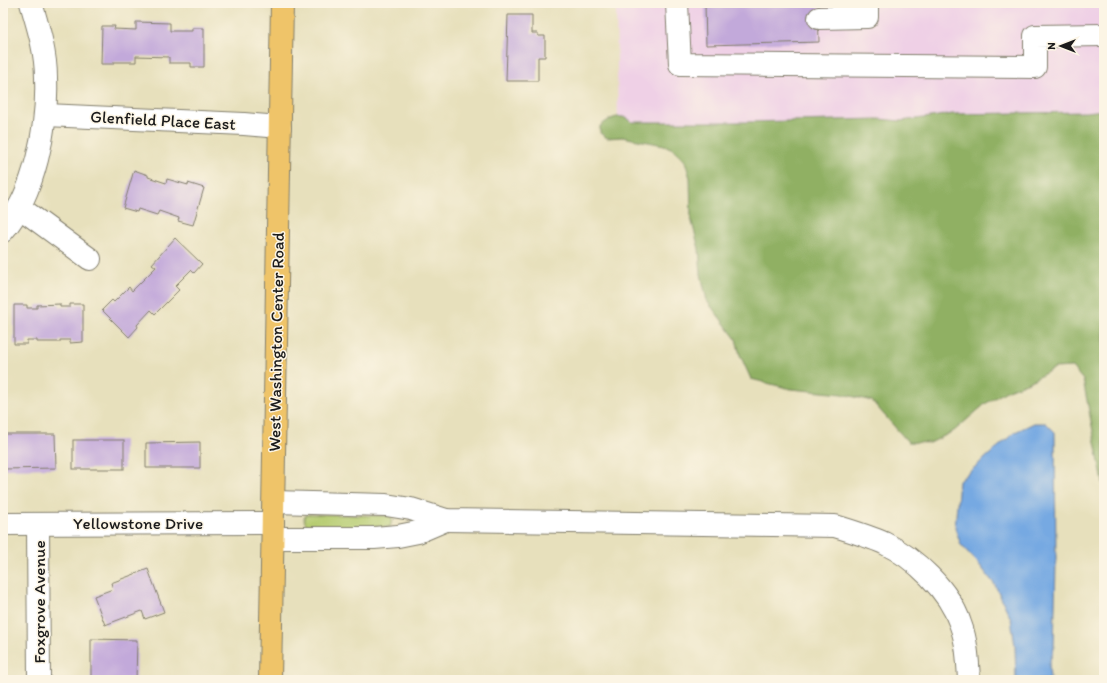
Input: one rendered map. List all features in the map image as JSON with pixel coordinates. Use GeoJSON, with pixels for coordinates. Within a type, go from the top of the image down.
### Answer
{"type":"FeatureCollection","features":[{"type":"Feature","properties":{"kind":"main road","name":"West Washington Center Road"},"geometry":{"type":"LineString","coordinates":[[270,680],[282,3]]}},
{"type":"Feature","properties":{"kind":"street"},"geometry":{"type":"LineString","coordinates":[[3,231],[19,207],[34,170],[46,115],[46,76],[40,31],[31,3]]}},
{"type":"Feature","properties":{"kind":"street"},"geometry":{"type":"LineString","coordinates":[[677,3],[680,64],[1035,67],[1035,36],[1104,35]]}},
{"type":"Feature","properties":{"kind":"street"},"geometry":{"type":"LineString","coordinates":[[819,18],[868,17],[867,3]]}},
{"type":"Feature","properties":{"kind":"street","name":"Glenfield Place East"},"geometry":{"type":"LineString","coordinates":[[46,115],[244,124],[280,128]]}},
{"type":"Feature","properties":{"kind":"street"},"geometry":{"type":"LineString","coordinates":[[19,207],[90,259]]}},
{"type":"Feature","properties":{"kind":"street"},"geometry":{"type":"LineString","coordinates":[[273,521],[386,505],[411,509],[446,520],[835,526],[884,544],[912,561],[933,579],[950,601],[960,623],[968,655],[970,680]]}},
{"type":"Feature","properties":{"kind":"street"},"geometry":{"type":"LineString","coordinates":[[273,521],[382,537],[418,532],[446,520]]}},
{"type":"Feature","properties":{"kind":"street","name":"Yellowstone Drive"},"geometry":{"type":"LineString","coordinates":[[3,524],[273,521]]}},
{"type":"Feature","properties":{"kind":"street","name":"Foxgrove Avenue"},"geometry":{"type":"LineString","coordinates":[[38,524],[39,680]]}},
{"type":"Feature","properties":{"kind":"shaded area"},"geometry":{"type":"Polygon","coordinates":[[[616,3],[1104,3],[1104,129],[618,127],[616,3]]]}},
{"type":"Feature","properties":{"kind":"green space"},"geometry":{"type":"Polygon","coordinates":[[[1104,110],[1104,488],[1083,380],[1072,367],[1055,368],[1029,382],[1008,390],[985,404],[954,431],[930,443],[908,442],[872,401],[842,394],[791,389],[751,379],[740,355],[736,339],[707,301],[701,274],[699,249],[691,218],[690,178],[685,161],[675,150],[664,145],[622,137],[607,138],[600,133],[600,126],[616,117],[624,117],[632,122],[746,122],[879,119],[901,121],[953,114],[1086,112],[1104,110]]]}},
{"type":"Feature","properties":{"kind":"green space"},"geometry":{"type":"Polygon","coordinates":[[[310,514],[391,516],[392,520],[390,527],[315,528],[308,526],[305,522],[304,517],[310,514]]]}},
{"type":"Feature","properties":{"kind":"water"},"geometry":{"type":"Polygon","coordinates":[[[1034,423],[1046,423],[1055,432],[1056,563],[1054,649],[1049,663],[1050,680],[1016,680],[1015,646],[1011,619],[995,585],[978,563],[961,545],[955,528],[959,481],[1015,432],[1034,423]]]}},
{"type":"Feature","properties":{"kind":"building"},"geometry":{"type":"Polygon","coordinates":[[[705,3],[818,3],[819,42],[706,45],[705,3]]]}},
{"type":"Feature","properties":{"kind":"building"},"geometry":{"type":"Polygon","coordinates":[[[508,15],[532,15],[532,33],[538,33],[538,36],[545,36],[545,57],[538,57],[538,81],[506,81],[508,15]]]}},
{"type":"Feature","properties":{"kind":"building"},"geometry":{"type":"Polygon","coordinates":[[[136,22],[170,23],[170,31],[192,31],[192,28],[204,28],[204,67],[191,67],[191,63],[169,63],[169,57],[136,56],[136,62],[114,62],[114,64],[101,64],[102,26],[115,26],[114,29],[136,30],[136,22]]]}},
{"type":"Feature","properties":{"kind":"building"},"geometry":{"type":"Polygon","coordinates":[[[134,170],[148,175],[148,177],[166,183],[167,179],[204,188],[193,225],[178,221],[179,218],[159,211],[157,215],[138,209],[137,212],[123,208],[134,170]]]}},
{"type":"Feature","properties":{"kind":"building"},"geometry":{"type":"Polygon","coordinates":[[[175,238],[202,264],[194,273],[191,270],[175,286],[179,290],[155,314],[151,310],[137,325],[138,327],[129,337],[102,310],[112,300],[114,302],[129,287],[132,291],[156,267],[152,264],[175,238]]]}},
{"type":"Feature","properties":{"kind":"building"},"geometry":{"type":"Polygon","coordinates":[[[60,304],[60,307],[70,307],[70,304],[83,304],[83,342],[70,343],[70,340],[60,340],[60,342],[37,342],[37,340],[27,340],[27,344],[14,344],[14,305],[27,305],[27,308],[37,308],[37,305],[60,304]]]}},
{"type":"Feature","properties":{"kind":"building"},"geometry":{"type":"Polygon","coordinates":[[[3,434],[55,434],[56,468],[3,469],[3,434]]]}},
{"type":"Feature","properties":{"kind":"building"},"geometry":{"type":"Polygon","coordinates":[[[73,440],[124,440],[124,469],[73,469],[73,440]]]}},
{"type":"Feature","properties":{"kind":"building"},"geometry":{"type":"Polygon","coordinates":[[[200,442],[200,468],[146,468],[146,443],[200,442]]]}},
{"type":"Feature","properties":{"kind":"building"},"geometry":{"type":"Polygon","coordinates":[[[148,569],[164,612],[145,619],[142,611],[105,625],[94,596],[113,589],[111,583],[148,569]]]}},
{"type":"Feature","properties":{"kind":"building"},"geometry":{"type":"Polygon","coordinates":[[[91,639],[137,640],[136,680],[91,680],[91,639]]]}}]}
